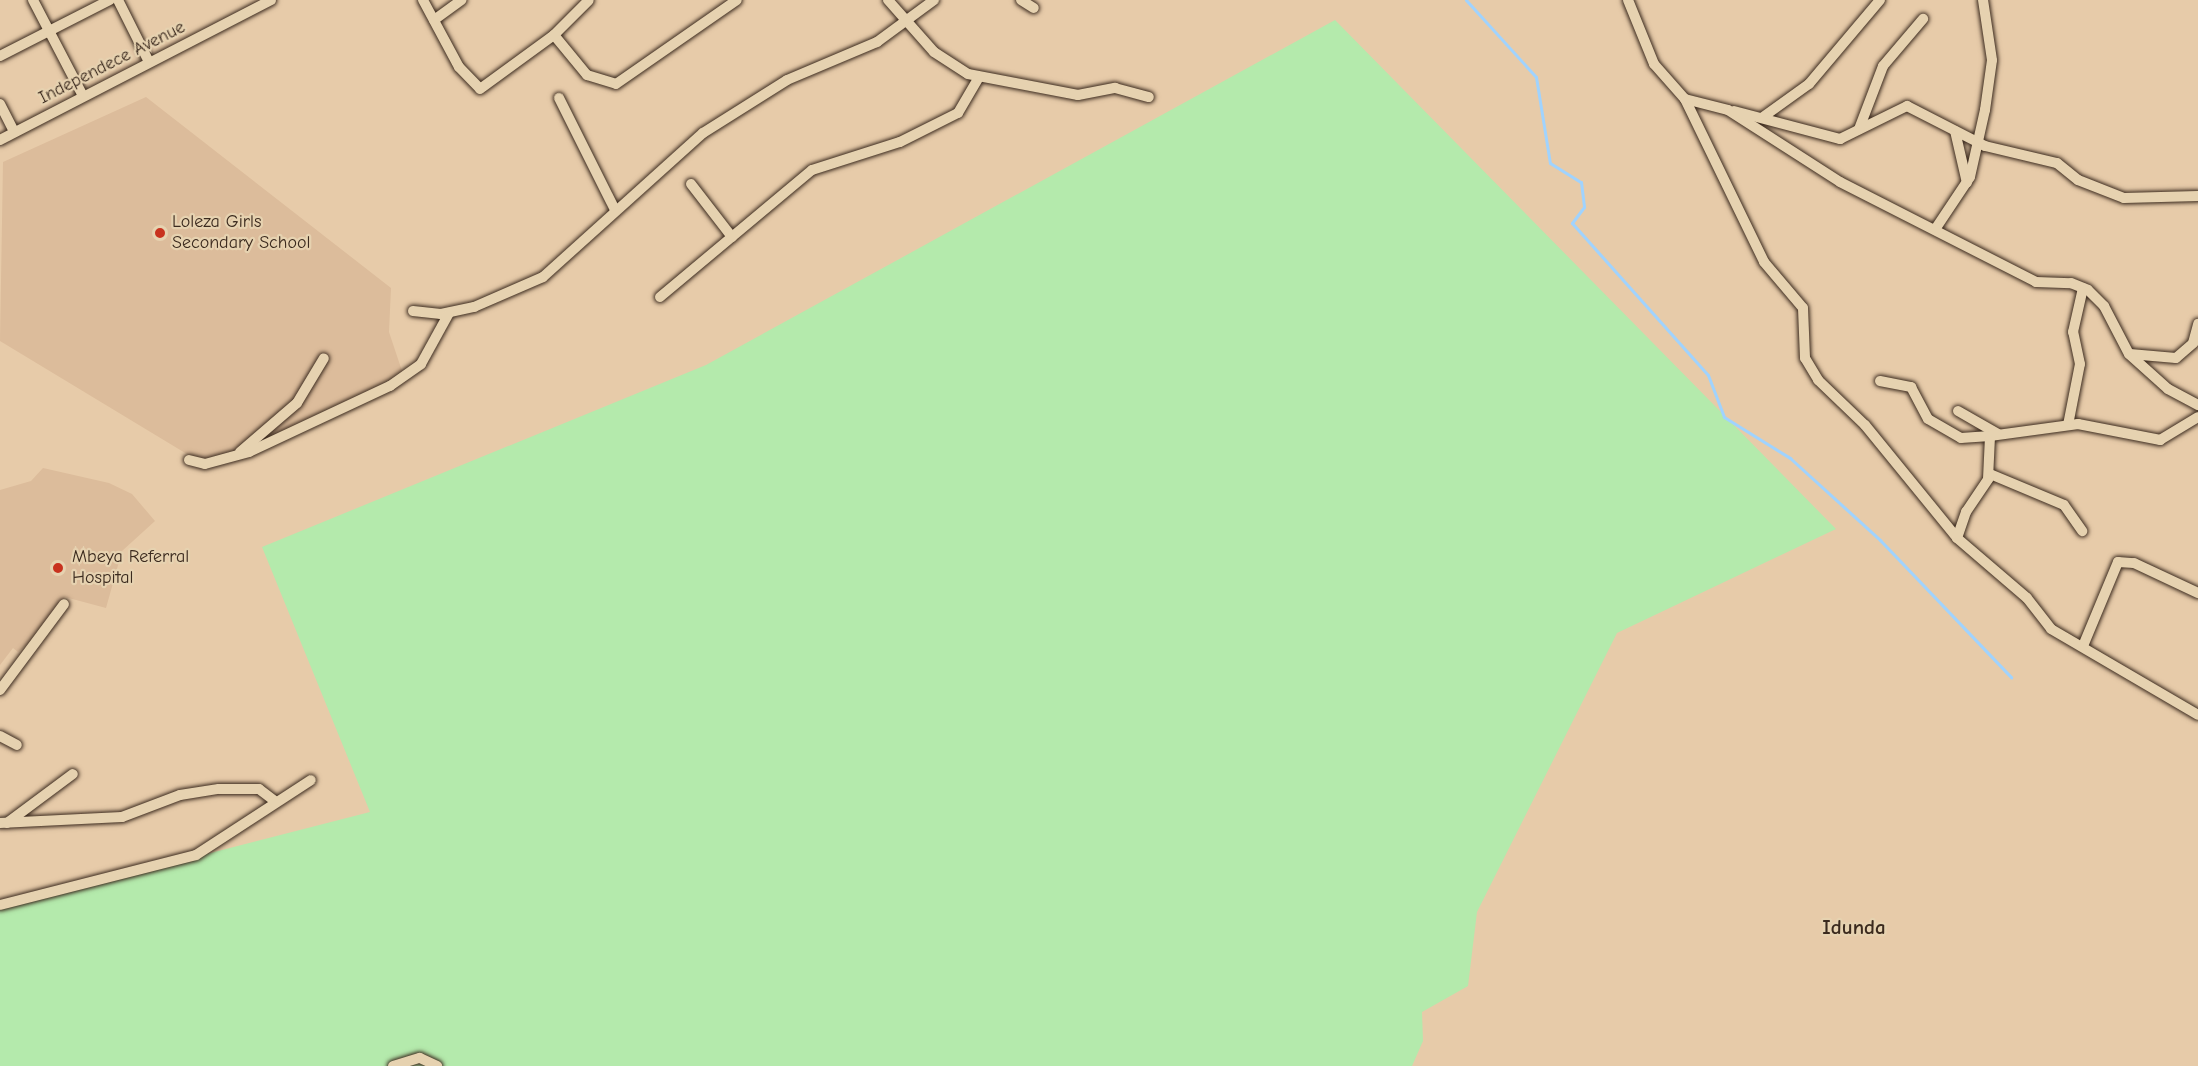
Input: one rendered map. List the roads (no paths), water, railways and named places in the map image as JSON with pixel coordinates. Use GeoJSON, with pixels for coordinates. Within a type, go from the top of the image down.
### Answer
{"type":"FeatureCollection","features":[{"type":"Feature","properties":{"kind":"street"},"geometry":{"type":"LineString","coordinates":[[33,0],[83,96]]}},
{"type":"Feature","properties":{"kind":"street"},"geometry":{"type":"LineString","coordinates":[[0,56],[110,0]]}},
{"type":"Feature","properties":{"kind":"street"},"geometry":{"type":"LineString","coordinates":[[118,0],[149,62]]}},
{"type":"Feature","properties":{"kind":"street","name":"Independece Avenue"},"geometry":{"type":"LineString","coordinates":[[0,140],[271,0]]}},
{"type":"Feature","properties":{"kind":"street"},"geometry":{"type":"LineString","coordinates":[[423,0],[459,67],[480,89],[554,35],[589,0]]}},
{"type":"Feature","properties":{"kind":"street"},"geometry":{"type":"LineString","coordinates":[[434,20],[462,0]]}},
{"type":"Feature","properties":{"kind":"street"},"geometry":{"type":"LineString","coordinates":[[554,35],[587,75],[616,84],[737,0]]}},
{"type":"Feature","properties":{"kind":"street"},"geometry":{"type":"LineString","coordinates":[[888,0],[933,52],[979,77],[1078,95],[1115,88],[1149,97]]}},
{"type":"Feature","properties":{"kind":"street"},"geometry":{"type":"LineString","coordinates":[[413,311],[449,313],[543,277],[615,210],[731,113],[787,80],[868,47],[934,0]]}},
{"type":"Feature","properties":{"kind":"street"},"geometry":{"type":"LineString","coordinates":[[1021,0],[1034,8]]}},
{"type":"Feature","properties":{"kind":"street"},"geometry":{"type":"LineString","coordinates":[[1628,0],[1653,64],[1685,99],[1758,252],[1803,308],[1809,368],[1870,430],[1957,538],[2026,598],[2051,629],[2198,715]]}},
{"type":"Feature","properties":{"kind":"street"},"geometry":{"type":"LineString","coordinates":[[1763,117],[1809,84],[1880,0]]}},
{"type":"Feature","properties":{"kind":"street"},"geometry":{"type":"LineString","coordinates":[[1936,228],[1967,183],[1977,142],[1992,60],[1983,0]]}},
{"type":"Feature","properties":{"kind":"street"},"geometry":{"type":"LineString","coordinates":[[1859,129],[1883,66],[1923,19]]}},
{"type":"Feature","properties":{"kind":"street"},"geometry":{"type":"LineString","coordinates":[[660,297],[812,170],[900,142],[958,113],[979,77]]}},
{"type":"Feature","properties":{"kind":"street"},"geometry":{"type":"LineString","coordinates":[[559,98],[615,210]]}},
{"type":"Feature","properties":{"kind":"street"},"geometry":{"type":"LineString","coordinates":[[1685,99],[1763,117],[1835,138],[1859,129],[1900,106],[1977,142],[2048,159],[2078,180],[2133,201],[2198,196]]}},
{"type":"Feature","properties":{"kind":"street"},"geometry":{"type":"LineString","coordinates":[[0,104],[14,132]]}},
{"type":"Feature","properties":{"kind":"street"},"geometry":{"type":"LineString","coordinates":[[1728,110],[1840,182],[1936,228],[2036,282],[2083,288],[2104,306],[2129,354],[2162,384],[2198,405]]}},
{"type":"Feature","properties":{"kind":"street"},"geometry":{"type":"LineString","coordinates":[[1955,130],[1967,183]]}},
{"type":"Feature","properties":{"kind":"street"},"geometry":{"type":"LineString","coordinates":[[691,184],[732,237]]}},
{"type":"Feature","properties":{"kind":"street"},"geometry":{"type":"LineString","coordinates":[[2068,424],[2080,364],[2073,332],[2083,288]]}},
{"type":"Feature","properties":{"kind":"street"},"geometry":{"type":"LineString","coordinates":[[189,460],[205,464],[236,456],[300,431],[411,372],[435,346],[449,313]]}},
{"type":"Feature","properties":{"kind":"street"},"geometry":{"type":"LineString","coordinates":[[2129,354],[2162,359],[2193,352],[2198,324]]}},
{"type":"Feature","properties":{"kind":"street"},"geometry":{"type":"LineString","coordinates":[[236,456],[297,403],[324,358]]}},
{"type":"Feature","properties":{"kind":"street"},"geometry":{"type":"LineString","coordinates":[[1880,381],[1911,387],[1932,423],[1961,438],[2068,424],[2160,441],[2198,417]]}},
{"type":"Feature","properties":{"kind":"street"},"geometry":{"type":"LineString","coordinates":[[1958,411],[1994,435]]}},
{"type":"Feature","properties":{"kind":"street"},"geometry":{"type":"LineString","coordinates":[[1957,538],[1990,474],[1994,435]]}},
{"type":"Feature","properties":{"kind":"street"},"geometry":{"type":"LineString","coordinates":[[1990,474],[2064,505],[2082,531]]}},
{"type":"Feature","properties":{"kind":"street"},"geometry":{"type":"LineString","coordinates":[[2083,646],[2118,562],[2198,593]]}},
{"type":"Feature","properties":{"kind":"street"},"geometry":{"type":"LineString","coordinates":[[0,690],[64,604]]}},
{"type":"Feature","properties":{"kind":"street"},"geometry":{"type":"LineString","coordinates":[[0,736],[17,745]]}},
{"type":"Feature","properties":{"kind":"street"},"geometry":{"type":"LineString","coordinates":[[4,823],[74,774]]}},
{"type":"Feature","properties":{"kind":"street"},"geometry":{"type":"LineString","coordinates":[[0,904],[196,855],[311,780]]}},
{"type":"Feature","properties":{"kind":"street"},"geometry":{"type":"LineString","coordinates":[[4,823],[122,817],[180,795],[219,789],[259,789],[276,802]]}},
{"type":"Feature","properties":{"kind":"street"},"geometry":{"type":"LineString","coordinates":[[393,1066],[420,1058],[436,1066]]}},
{"type":"Feature","properties":{"kind":"waterway"},"geometry":{"type":"LineString","coordinates":[[1466,0],[1536,77],[1550,163],[1581,182],[1584,207],[1572,223],[1708,375],[1724,417],[1790,458],[1880,540],[2011,677]]}},
{"type":"Feature","properties":{"kind":"place","name":"Loleza Girls Secondary School"},"geometry":{"type":"Point","coordinates":[160,233]}},
{"type":"Feature","properties":{"kind":"place","name":"Mbeya Referral Hospital"},"geometry":{"type":"Point","coordinates":[58,568]}},
{"type":"Feature","properties":{"kind":"district","name":"Idunda"},"geometry":{"type":"Point","coordinates":[1854,927]}}]}
